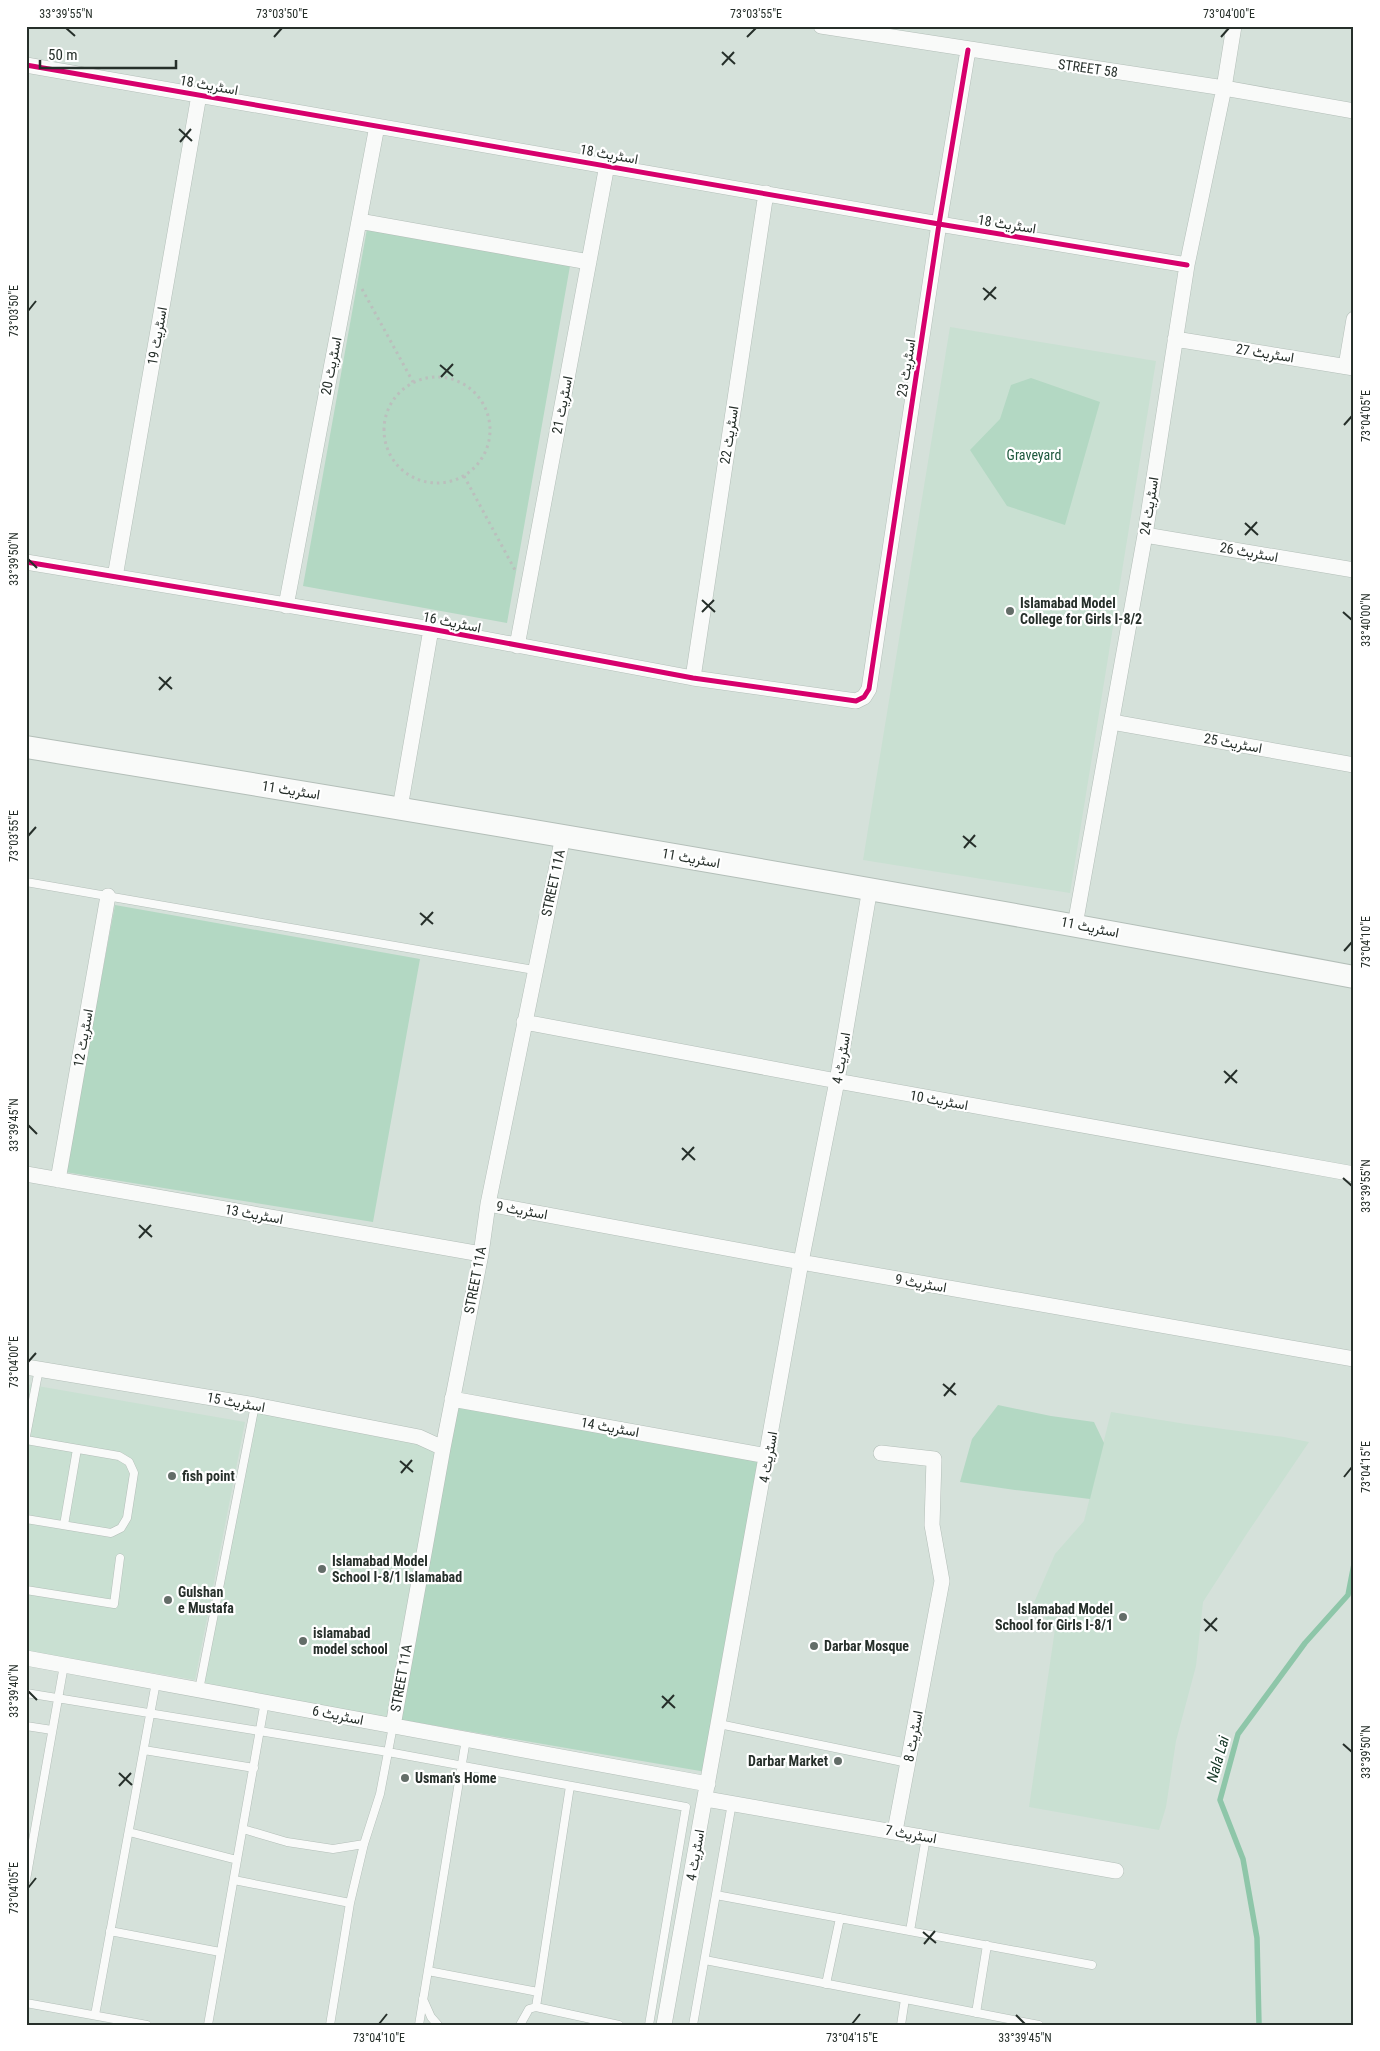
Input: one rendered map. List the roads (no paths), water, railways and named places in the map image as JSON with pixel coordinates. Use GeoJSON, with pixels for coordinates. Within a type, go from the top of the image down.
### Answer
{"type":"FeatureCollection","features":[{"type":"Feature","properties":{"kind":"street","name":"STREET 58"},"geometry":{"type":"LineString","coordinates":[[821,26],[1224,88],[1354,112]]}},
{"type":"Feature","properties":{"kind":"street","name":"اسٹریٹ 24"},"geometry":{"type":"LineString","coordinates":[[1075,924],[1145,535],[1187,265],[1224,88],[1234,26]]}},
{"type":"Feature","properties":{"kind":"street","name":"اسٹریٹ 23"},"geometry":{"type":"LineString","coordinates":[[869,689],[939,224],[968,50]]}},
{"type":"Feature","properties":{"kind":"street","name":"اسٹریٹ 18"},"geometry":{"type":"LineString","coordinates":[[26,65],[939,224],[1187,265]]}},
{"type":"Feature","properties":{"kind":"street","name":"اسٹریٹ 19"},"geometry":{"type":"LineString","coordinates":[[115,577],[199,95]]}},
{"type":"Feature","properties":{"kind":"street","name":"اسٹریٹ 20"},"geometry":{"type":"LineString","coordinates":[[286,606],[376,126]]}},
{"type":"Feature","properties":{"kind":"street","name":"اسٹریٹ 21"},"geometry":{"type":"LineString","coordinates":[[517,646],[607,165]]}},
{"type":"Feature","properties":{"kind":"street","name":"اسٹریٹ 22"},"geometry":{"type":"LineString","coordinates":[[693,678],[766,193]]}},
{"type":"Feature","properties":{"kind":"street"},"geometry":{"type":"LineString","coordinates":[[359,221],[589,262]]}},
{"type":"Feature","properties":{"kind":"street"},"geometry":{"type":"LineString","coordinates":[[1350,367],[1354,319]]}},
{"type":"Feature","properties":{"kind":"street","name":"اسٹریٹ 27"},"geometry":{"type":"LineString","coordinates":[[1175,339],[1350,367]]}},
{"type":"Feature","properties":{"kind":"street","name":"اسٹریٹ 26"},"geometry":{"type":"LineString","coordinates":[[1145,535],[1354,570]]}},
{"type":"Feature","properties":{"kind":"street","name":"اسٹریٹ 16"},"geometry":{"type":"LineString","coordinates":[[26,562],[431,629],[693,678],[856,701],[864,698],[869,689]]}},
{"type":"Feature","properties":{"kind":"street"},"geometry":{"type":"LineString","coordinates":[[400,808],[431,629]]}},
{"type":"Feature","properties":{"kind":"street","name":"اسٹریٹ 25"},"geometry":{"type":"LineString","coordinates":[[1112,722],[1354,765]]}},
{"type":"Feature","properties":{"kind":"street","name":"اسٹریٹ 11"},"geometry":{"type":"LineString","coordinates":[[26,747],[870,888],[1075,924],[1354,977]]}},
{"type":"Feature","properties":{"kind":"street","name":"STREET 11A"},"geometry":{"type":"LineString","coordinates":[[392,1726],[452,1399],[481,1254],[488,1204],[534,970],[563,836]]}},
{"type":"Feature","properties":{"kind":"street","name":"اسٹریٹ 4"},"geometry":{"type":"LineString","coordinates":[[664,2025],[768,1456],[801,1262],[837,1082],[870,888]]}},
{"type":"Feature","properties":{"kind":"street","name":"اسٹریٹ 12"},"geometry":{"type":"LineString","coordinates":[[58,1180],[108,896]]}},
{"type":"Feature","properties":{"kind":"street","name":"اسٹریٹ 10"},"geometry":{"type":"LineString","coordinates":[[524,1022],[837,1082],[1354,1174]]}},
{"type":"Feature","properties":{"kind":"street","name":"اسٹریٹ 13"},"geometry":{"type":"LineString","coordinates":[[26,1174],[481,1254]]}},
{"type":"Feature","properties":{"kind":"street","name":"اسٹریٹ 9"},"geometry":{"type":"LineString","coordinates":[[488,1204],[801,1262],[1354,1359]]}},
{"type":"Feature","properties":{"kind":"street","name":"اسٹریٹ 15"},"geometry":{"type":"LineString","coordinates":[[33,1368],[255,1405],[419,1437],[443,1448]]}},
{"type":"Feature","properties":{"kind":"street","name":"اسٹریٹ 14"},"geometry":{"type":"LineString","coordinates":[[452,1399],[768,1456]]}},
{"type":"Feature","properties":{"kind":"street","name":"اسٹریٹ 8"},"geometry":{"type":"LineString","coordinates":[[881,1453],[934,1459],[932,1525],[942,1581],[895,1831]]}},
{"type":"Feature","properties":{"kind":"street","name":"اسٹریٹ 6"},"geometry":{"type":"LineString","coordinates":[[26,1658],[265,1701],[466,1740],[707,1791]]}},
{"type":"Feature","properties":{"kind":"street","name":"اسٹریٹ 7"},"geometry":{"type":"LineString","coordinates":[[707,1791],[732,1803],[1116,1871]]}},
{"type":"Feature","properties":{"kind":"lane"},"geometry":{"type":"LineString","coordinates":[[26,882],[534,970]]}},
{"type":"Feature","properties":{"kind":"lane"},"geometry":{"type":"LineString","coordinates":[[26,1436],[33,1368]]}},
{"type":"Feature","properties":{"kind":"lane"},"geometry":{"type":"LineString","coordinates":[[199,1690],[255,1405]]}},
{"type":"Feature","properties":{"kind":"lane"},"geometry":{"type":"LineString","coordinates":[[26,1440],[119,1456],[129,1462],[134,1473],[127,1518],[121,1528],[111,1532],[26,1518]]}},
{"type":"Feature","properties":{"kind":"lane"},"geometry":{"type":"LineString","coordinates":[[64,1525],[77,1449]]}},
{"type":"Feature","properties":{"kind":"lane"},"geometry":{"type":"LineString","coordinates":[[26,1590],[114,1604],[120,1558]]}},
{"type":"Feature","properties":{"kind":"lane"},"geometry":{"type":"LineString","coordinates":[[26,1880],[64,1665]]}},
{"type":"Feature","properties":{"kind":"lane"},"geometry":{"type":"LineString","coordinates":[[95,2014],[156,1682]]}},
{"type":"Feature","properties":{"kind":"lane"},"geometry":{"type":"LineString","coordinates":[[26,1693],[388,1752],[686,1807],[649,2025]]}},
{"type":"Feature","properties":{"kind":"lane"},"geometry":{"type":"LineString","coordinates":[[208,2025],[265,1701]]}},
{"type":"Feature","properties":{"kind":"lane"},"geometry":{"type":"LineString","coordinates":[[719,1724],[908,1763]]}},
{"type":"Feature","properties":{"kind":"lane"},"geometry":{"type":"LineString","coordinates":[[26,1726],[52,1730]]}},
{"type":"Feature","properties":{"kind":"lane"},"geometry":{"type":"LineString","coordinates":[[330,2025],[350,1903],[364,1844],[380,1794],[392,1726]]}},
{"type":"Feature","properties":{"kind":"lane"},"geometry":{"type":"LineString","coordinates":[[419,2025],[466,1740]]}},
{"type":"Feature","properties":{"kind":"lane"},"geometry":{"type":"LineString","coordinates":[[144,1750],[254,1768]]}},
{"type":"Feature","properties":{"kind":"lane"},"geometry":{"type":"LineString","coordinates":[[536,2006],[570,1786]]}},
{"type":"Feature","properties":{"kind":"lane"},"geometry":{"type":"LineString","coordinates":[[694,2025],[732,1803]]}},
{"type":"Feature","properties":{"kind":"lane"},"geometry":{"type":"LineString","coordinates":[[243,1829],[287,1842],[333,1849],[364,1844]]}},
{"type":"Feature","properties":{"kind":"lane"},"geometry":{"type":"LineString","coordinates":[[128,1832],[237,1860]]}},
{"type":"Feature","properties":{"kind":"lane"},"geometry":{"type":"LineString","coordinates":[[910,1931],[926,1837]]}},
{"type":"Feature","properties":{"kind":"lane"},"geometry":{"type":"LineString","coordinates":[[234,1880],[350,1903]]}},
{"type":"Feature","properties":{"kind":"lane"},"geometry":{"type":"LineString","coordinates":[[716,1895],[1092,1965]]}},
{"type":"Feature","properties":{"kind":"lane"},"geometry":{"type":"LineString","coordinates":[[826,1984],[840,1918]]}},
{"type":"Feature","properties":{"kind":"lane"},"geometry":{"type":"LineString","coordinates":[[110,1931],[220,1952]]}},
{"type":"Feature","properties":{"kind":"lane"},"geometry":{"type":"LineString","coordinates":[[976,2013],[987,1945]]}},
{"type":"Feature","properties":{"kind":"lane"},"geometry":{"type":"LineString","coordinates":[[705,1960],[1039,2025]]}},
{"type":"Feature","properties":{"kind":"lane"},"geometry":{"type":"LineString","coordinates":[[428,1971],[538,1992]]}},
{"type":"Feature","properties":{"kind":"lane"},"geometry":{"type":"LineString","coordinates":[[423,1999],[431,2017],[438,2025]]}},
{"type":"Feature","properties":{"kind":"lane"},"geometry":{"type":"LineString","coordinates":[[901,2025],[905,1999]]}},
{"type":"Feature","properties":{"kind":"lane"},"geometry":{"type":"LineString","coordinates":[[26,2003],[95,2014],[147,2025]]}},
{"type":"Feature","properties":{"kind":"lane"},"geometry":{"type":"LineString","coordinates":[[520,2025],[528,2009],[536,2006],[618,2025]]}},
{"type":"Feature","properties":{"kind":"waterway","name":"Nala Lai"},"geometry":{"type":"LineString","coordinates":[[1259,2025],[1257,1938],[1243,1859],[1220,1800],[1238,1734],[1305,1643],[1348,1595],[1354,1564]]}},
{"type":"Feature","properties":{"kind":"place","name":"Islamabad Model College for Girls I-8/2"},"geometry":{"type":"Point","coordinates":[1010,611]}},
{"type":"Feature","properties":{"kind":"place","name":"fish point"},"geometry":{"type":"Point","coordinates":[172,1476]}},
{"type":"Feature","properties":{"kind":"place","name":"Islamabad Model School I-8/1 Islamabad"},"geometry":{"type":"Point","coordinates":[322,1569]}},
{"type":"Feature","properties":{"kind":"place","name":"Gulshan e Mustafa"},"geometry":{"type":"Point","coordinates":[168,1600]}},
{"type":"Feature","properties":{"kind":"place","name":"Islamabad Model School for Girls I-8/1"},"geometry":{"type":"Point","coordinates":[1123,1617]}},
{"type":"Feature","properties":{"kind":"place","name":"islamabad model school"},"geometry":{"type":"Point","coordinates":[303,1641]}},
{"type":"Feature","properties":{"kind":"place","name":"Darbar Mosque"},"geometry":{"type":"Point","coordinates":[814,1646]}},
{"type":"Feature","properties":{"kind":"place","name":"Darbar Market"},"geometry":{"type":"Point","coordinates":[838,1761]}},
{"type":"Feature","properties":{"kind":"place","name":"Usman's Home"},"geometry":{"type":"Point","coordinates":[405,1778]}},
{"type":"Feature","properties":{"kind":"park label","name":"Graveyard"},"geometry":{"type":"Point","coordinates":[1034,455]}}]}
